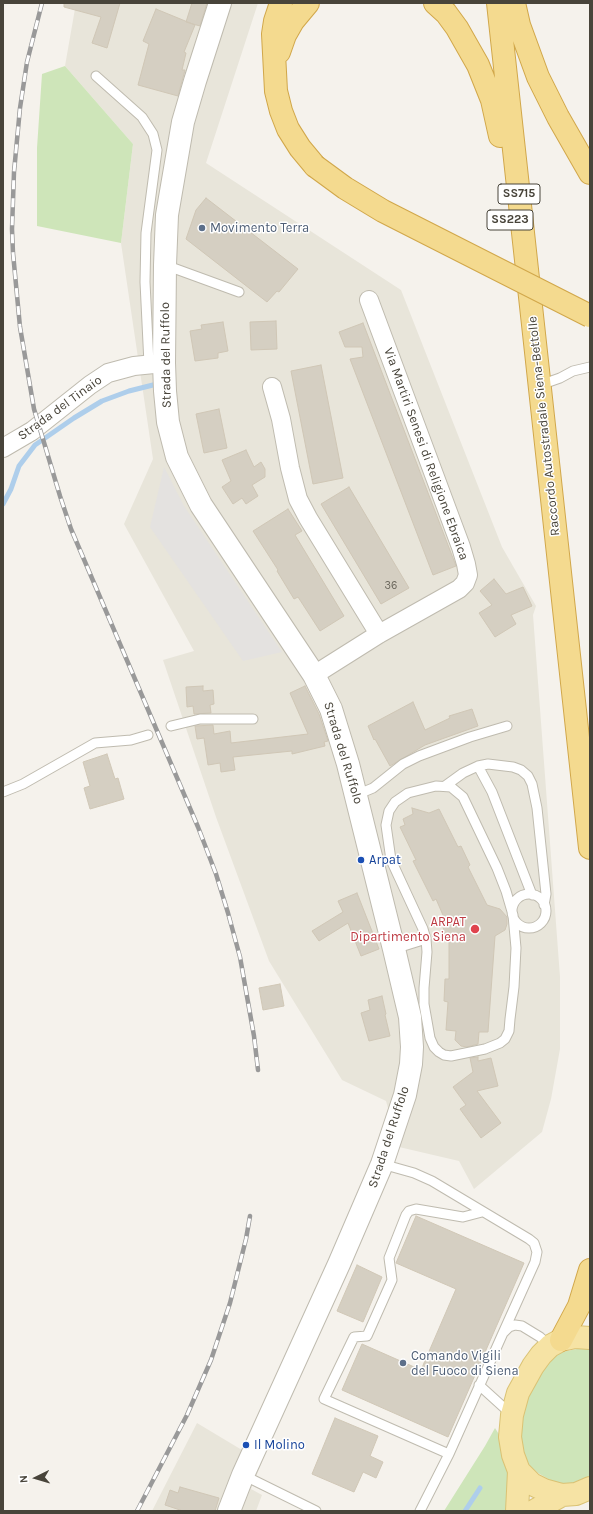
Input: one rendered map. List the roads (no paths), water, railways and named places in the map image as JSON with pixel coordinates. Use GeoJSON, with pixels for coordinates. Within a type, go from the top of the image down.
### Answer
{"type":"FeatureCollection","features":[{"type":"Feature","properties":{"kind":"highway"},"geometry":{"type":"LineString","coordinates":[[281,3],[275,21],[273,34],[276,91],[284,120],[300,148],[315,166],[344,188],[383,211],[590,316]]}},
{"type":"Feature","properties":{"kind":"highway"},"geometry":{"type":"LineString","coordinates":[[275,60],[285,35],[293,21],[308,3]]}},
{"type":"Feature","properties":{"kind":"highway","name":"SS223"},"geometry":{"type":"LineString","coordinates":[[435,3],[446,13],[457,28],[478,65],[487,84],[496,113],[500,136],[531,405],[547,452]]}},
{"type":"Feature","properties":{"kind":"highway","name":"Raccordo Autostradale Siena-Bettolle"},"geometry":{"type":"LineString","coordinates":[[498,3],[590,848]]}},
{"type":"Feature","properties":{"kind":"highway"},"geometry":{"type":"LineString","coordinates":[[514,3],[519,25],[538,77],[558,118],[590,173]]}},
{"type":"Feature","properties":{"kind":"highway"},"geometry":{"type":"LineString","coordinates":[[555,1343],[579,1306],[590,1270]]}},
{"type":"Feature","properties":{"kind":"main road"},"geometry":{"type":"LineString","coordinates":[[517,1511],[519,1471],[512,1449],[510,1431],[512,1415],[518,1393],[526,1377],[541,1355],[555,1343],[575,1337],[590,1338]]}},
{"type":"Feature","properties":{"kind":"main road"},"geometry":{"type":"LineString","coordinates":[[519,1471],[532,1484],[544,1490],[562,1495],[576,1494],[590,1488]]}},
{"type":"Feature","properties":{"kind":"main road"},"geometry":{"type":"LineString","coordinates":[[534,1511],[562,1495]]}},
{"type":"Feature","properties":{"kind":"street","name":"Strada del Ruffolo"},"geometry":{"type":"LineString","coordinates":[[220,3],[194,81],[178,149],[167,215],[165,264],[157,363],[165,399],[169,428],[177,457],[188,482],[201,505],[314,676],[327,699],[336,722],[356,796],[410,1017],[412,1047],[411,1064],[405,1095],[382,1164],[229,1511]]}},
{"type":"Feature","properties":{"kind":"street","name":"Via Martiri Senesi di Religione Ebraica"},"geometry":{"type":"LineString","coordinates":[[314,676],[379,634],[459,589],[465,583],[468,575],[461,547],[369,300]]}},
{"type":"Feature","properties":{"kind":"street","name":"Strada del Tinaio"},"geometry":{"type":"LineString","coordinates":[[3,448],[32,431],[90,384],[108,373],[134,366],[157,363]]}},
{"type":"Feature","properties":{"kind":"street"},"geometry":{"type":"LineString","coordinates":[[272,387],[281,419],[290,468],[298,499],[308,518],[379,634]]}},
{"type":"Feature","properties":{"kind":"lane"},"geometry":{"type":"LineString","coordinates":[[96,76],[142,117],[153,134],[157,150],[146,233],[145,282],[157,363]]}},
{"type":"Feature","properties":{"kind":"lane"},"geometry":{"type":"LineString","coordinates":[[165,264],[239,292]]}},
{"type":"Feature","properties":{"kind":"lane"},"geometry":{"type":"LineString","coordinates":[[540,385],[560,378],[573,371],[590,367]]}},
{"type":"Feature","properties":{"kind":"lane"},"geometry":{"type":"LineString","coordinates":[[171,726],[200,719],[253,719]]}},
{"type":"Feature","properties":{"kind":"lane"},"geometry":{"type":"LineString","coordinates":[[356,796],[373,788],[403,764],[419,756],[470,737],[507,726]]}},
{"type":"Feature","properties":{"kind":"lane"},"geometry":{"type":"LineString","coordinates":[[3,792],[23,784],[95,743],[131,740],[148,735]]}},
{"type":"Feature","properties":{"kind":"lane"},"geometry":{"type":"LineString","coordinates":[[445,786],[463,773],[478,766],[488,764],[513,767],[521,770],[528,776],[535,795],[546,894],[544,905],[545,916],[539,925],[534,927],[523,927],[515,920],[513,915],[506,890],[497,868],[463,797],[451,787],[445,786],[423,789],[408,794],[395,802],[389,811],[386,825],[391,860],[424,929],[426,939],[427,952],[424,1004],[427,1026],[434,1047],[444,1055],[451,1056],[484,1049],[500,1043],[505,1039],[508,1031],[514,987],[516,948],[513,915],[514,904],[517,900],[526,895],[532,895],[537,897],[544,905]]}},
{"type":"Feature","properties":{"kind":"lane"},"geometry":{"type":"LineString","coordinates":[[478,766],[492,792],[532,895]]}},
{"type":"Feature","properties":{"kind":"lane"},"geometry":{"type":"LineString","coordinates":[[394,949],[426,939]]}},
{"type":"Feature","properties":{"kind":"lane"},"geometry":{"type":"LineString","coordinates":[[382,1164],[414,1173],[432,1181],[529,1239],[534,1243],[537,1252],[535,1262],[449,1454],[420,1511]]}},
{"type":"Feature","properties":{"kind":"lane"},"geometry":{"type":"LineString","coordinates":[[449,1454],[324,1398],[354,1337],[368,1336],[392,1280],[389,1258],[406,1214],[409,1211],[416,1209],[463,1217],[482,1212]]}},
{"type":"Feature","properties":{"kind":"lane"},"geometry":{"type":"LineString","coordinates":[[503,1333],[509,1327],[515,1325],[522,1326],[540,1337],[555,1343]]}},
{"type":"Feature","properties":{"kind":"lane"},"geometry":{"type":"LineString","coordinates":[[479,1385],[512,1415]]}},
{"type":"Feature","properties":{"kind":"lane"},"geometry":{"type":"LineString","coordinates":[[244,1475],[316,1511]]}},
{"type":"Feature","properties":{"kind":"waterway"},"geometry":{"type":"LineString","coordinates":[[3,504],[11,489],[19,466],[35,445],[102,401],[129,391],[157,384]]}},
{"type":"Feature","properties":{"kind":"waterway"},"geometry":{"type":"LineString","coordinates":[[465,1511],[480,1488]]}},
{"type":"Feature","properties":{"kind":"railway"},"geometry":{"type":"LineString","coordinates":[[42,3],[27,62],[20,108],[14,172],[12,229],[20,327],[34,409],[71,529],[198,827],[216,874],[240,957],[254,1036],[258,1070]]}},
{"type":"Feature","properties":{"kind":"railway"},"geometry":{"type":"LineString","coordinates":[[137,1511],[187,1415],[211,1360],[230,1303],[246,1239],[250,1216]]}},
{"type":"Feature","properties":{"kind":"place","name":"Movimento Terra"},"geometry":{"type":"Point","coordinates":[202,228]}},
{"type":"Feature","properties":{"kind":"place","name":"Arpat"},"geometry":{"type":"Point","coordinates":[361,860]}},
{"type":"Feature","properties":{"kind":"place","name":"ARPAT Dipartimento Siena"},"geometry":{"type":"Point","coordinates":[475,929]}},
{"type":"Feature","properties":{"kind":"place","name":"Comando Vigili del Fuoco di Siena"},"geometry":{"type":"Point","coordinates":[403,1363]}},
{"type":"Feature","properties":{"kind":"place","name":"Il Molino"},"geometry":{"type":"Point","coordinates":[246,1445]}}]}
